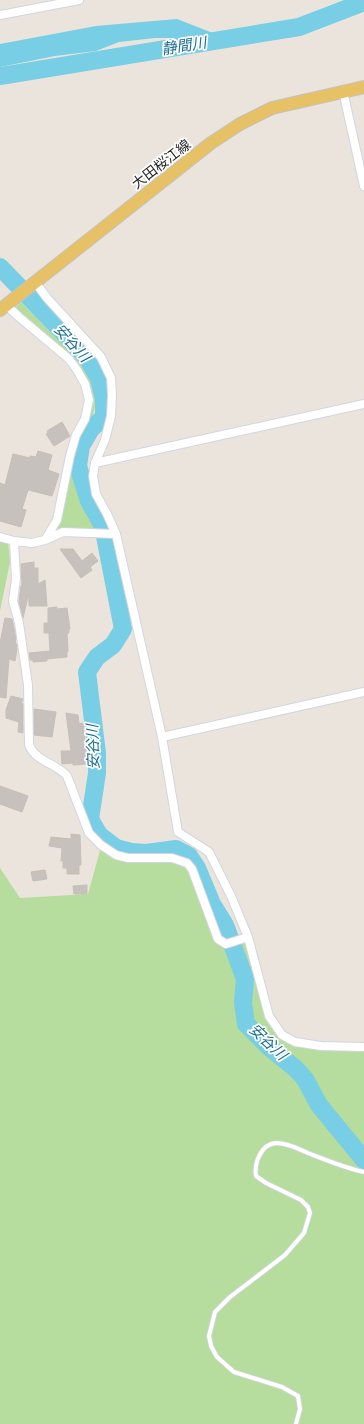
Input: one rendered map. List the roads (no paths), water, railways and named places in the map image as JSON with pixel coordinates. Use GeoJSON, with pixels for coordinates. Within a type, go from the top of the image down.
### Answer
{"type":"FeatureCollection","features":[{"type":"Feature","properties":{"kind":"main road","name":"大田桜江線"},"geometry":{"type":"LineString","coordinates":[[6,305],[211,143],[240,124],[272,108],[364,87]]}},
{"type":"Feature","properties":{"kind":"street"},"geometry":{"type":"LineString","coordinates":[[0,15],[79,0]]}},
{"type":"Feature","properties":{"kind":"street"},"geometry":{"type":"LineString","coordinates":[[343,91],[364,186]]}},
{"type":"Feature","properties":{"kind":"street"},"geometry":{"type":"LineString","coordinates":[[32,284],[101,357],[111,378],[111,416],[105,440],[95,464],[93,476],[96,494],[107,514],[114,534],[162,737],[178,832],[209,852],[231,896],[246,937],[269,1016],[282,1035],[295,1042],[321,1046],[364,1047]]}},
{"type":"Feature","properties":{"kind":"street"},"geometry":{"type":"LineString","coordinates":[[6,305],[69,359],[86,384],[89,400],[85,419],[76,435],[72,449],[58,520],[45,540]]}},
{"type":"Feature","properties":{"kind":"street"},"geometry":{"type":"LineString","coordinates":[[95,464],[364,404]]}},
{"type":"Feature","properties":{"kind":"street"},"geometry":{"type":"LineString","coordinates":[[0,537],[14,541],[32,543],[45,540],[64,532],[114,534]]}},
{"type":"Feature","properties":{"kind":"street"},"geometry":{"type":"LineString","coordinates":[[14,541],[16,579],[13,601],[19,623],[28,685],[29,745],[32,752],[43,760],[62,770],[67,776],[89,832],[101,845],[116,855],[128,858],[172,858],[187,863],[197,879],[218,939],[226,944],[246,937]]}},
{"type":"Feature","properties":{"kind":"street"},"geometry":{"type":"LineString","coordinates":[[162,737],[364,692]]}},
{"type":"Feature","properties":{"kind":"lane"},"geometry":{"type":"LineString","coordinates":[[296,1424],[300,1409],[298,1396],[282,1387],[234,1372],[217,1357],[211,1346],[209,1336],[215,1312],[230,1297],[285,1255],[304,1233],[310,1213],[308,1207],[301,1200],[266,1183],[256,1176],[255,1168],[260,1154],[267,1146],[276,1144],[292,1145],[308,1153],[351,1169],[364,1172]]}},
{"type":"Feature","properties":{"kind":"water"},"geometry":{"type":"Polygon","coordinates":[[[177,19],[218,35],[188,38],[155,38],[119,42],[96,51],[55,56],[0,67],[0,44],[96,26],[177,19]]]}},
{"type":"Feature","properties":{"kind":"waterway","name":"静間川"},"geometry":{"type":"LineString","coordinates":[[0,76],[299,27],[364,2]]}},
{"type":"Feature","properties":{"kind":"waterway","name":"安谷川"},"geometry":{"type":"LineString","coordinates":[[0,267],[86,356],[99,378],[104,399],[104,417],[91,429],[81,446],[78,466],[89,501],[103,526],[123,629],[113,645],[97,657],[87,672],[97,753],[97,773],[90,819],[99,835],[116,848],[131,852],[146,853],[176,849],[189,856],[197,868],[212,904],[225,925],[245,979],[243,1003],[246,1024],[305,1079],[319,1105],[364,1160]]}}]}
